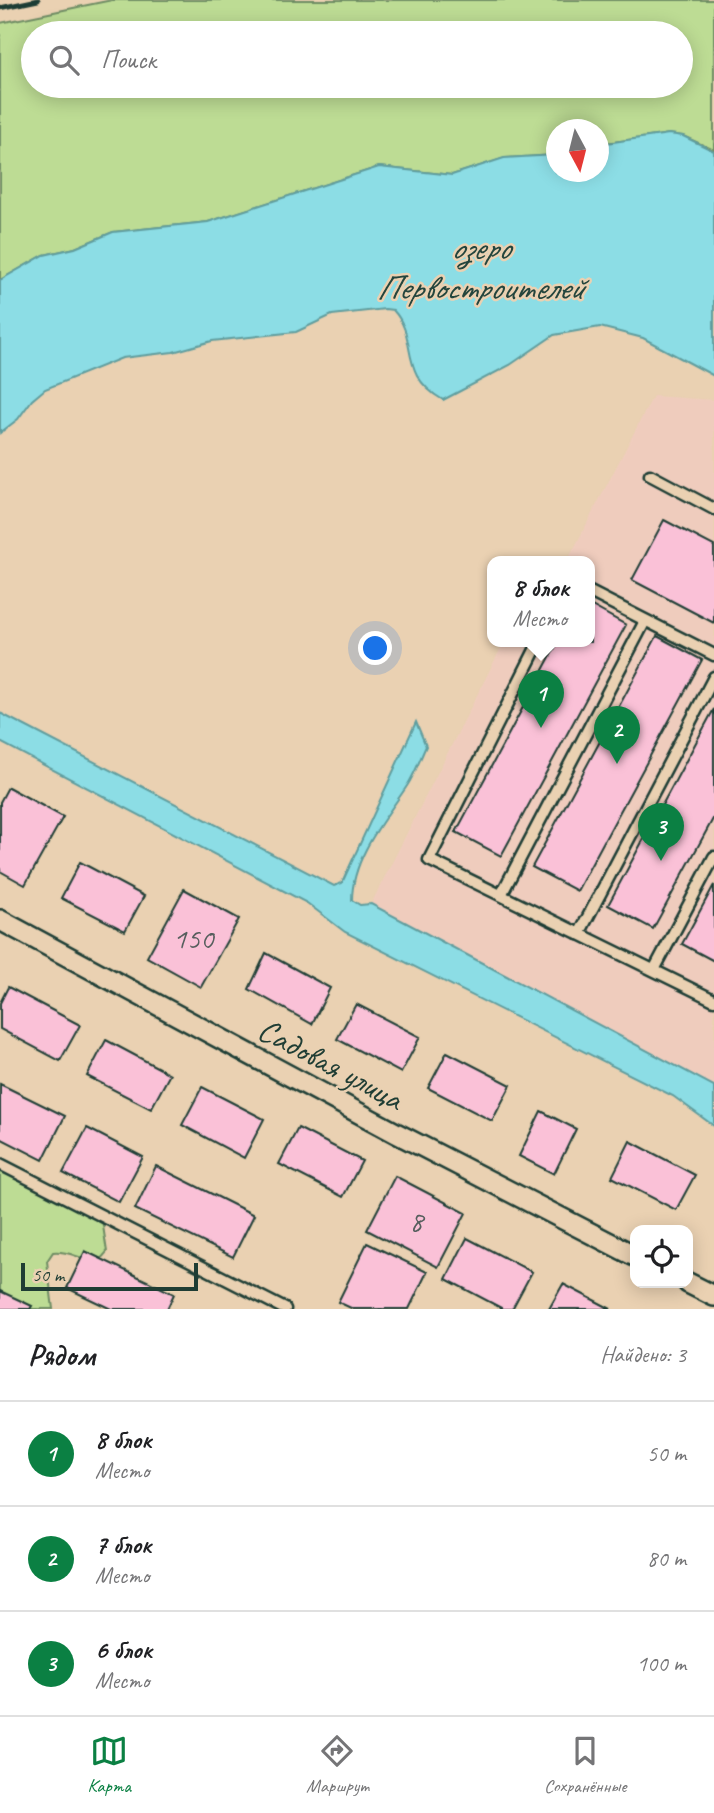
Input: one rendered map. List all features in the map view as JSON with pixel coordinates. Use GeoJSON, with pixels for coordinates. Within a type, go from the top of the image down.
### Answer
{"type":"FeatureCollection","features":[{"type":"Feature","properties":{"kind":"street","name":"Садовая улица"},"geometry":{"type":"LineString","coordinates":[[0,920],[396,1133],[630,1253]]}},
{"type":"Feature","properties":{"kind":"street"},"geometry":{"type":"LineString","coordinates":[[693,1286],[714,1296]]}},
{"type":"Feature","properties":{"kind":"lane"},"geometry":{"type":"LineString","coordinates":[[650,475],[714,509]]}},
{"type":"Feature","properties":{"kind":"lane"},"geometry":{"type":"LineString","coordinates":[[595,596],[714,655]]}},
{"type":"Feature","properties":{"kind":"lane"},"geometry":{"type":"LineString","coordinates":[[501,895],[645,621]]}},
{"type":"Feature","properties":{"kind":"lane"},"geometry":{"type":"LineString","coordinates":[[536,647],[429,860],[714,1000]]}},
{"type":"Feature","properties":{"kind":"lane"},"geometry":{"type":"LineString","coordinates":[[579,934],[714,677]]}},
{"type":"Feature","properties":{"kind":"lane"},"geometry":{"type":"LineString","coordinates":[[654,971],[714,857]]}},
{"type":"Feature","properties":{"kind":"lane"},"geometry":{"type":"LineString","coordinates":[[0,1164],[283,1309]]}},
{"type":"Feature","properties":{"kind":"shaded area"},"geometry":{"type":"Polygon","coordinates":[[[653,396],[714,400],[714,1086],[371,904],[501,647],[595,647],[595,556],[570,556],[653,396]]]}},
{"type":"Feature","properties":{"kind":"green space"},"geometry":{"type":"Polygon","coordinates":[[[112,0],[714,0],[714,150],[683,136],[669,134],[609,143],[609,119],[546,119],[546,156],[505,158],[452,175],[379,167],[208,222],[113,232],[75,248],[44,255],[0,280],[0,23],[112,0]]]}},
{"type":"Feature","properties":{"kind":"green space"},"geometry":{"type":"Polygon","coordinates":[[[0,1167],[18,1179],[102,1219],[107,1252],[100,1260],[53,1252],[47,1261],[53,1309],[0,1309],[0,1167]]]}},
{"type":"Feature","properties":{"kind":"water","name":"озеро Первостроителей"},"geometry":{"type":"Polygon","coordinates":[[[669,134],[683,136],[714,151],[714,376],[643,338],[600,327],[554,335],[510,365],[443,400],[428,390],[419,379],[401,321],[393,310],[385,309],[332,315],[296,332],[212,341],[173,352],[122,358],[45,389],[32,400],[18,419],[0,433],[0,280],[44,255],[75,248],[113,232],[208,222],[379,167],[452,175],[504,158],[546,156],[546,182],[609,182],[609,143],[669,134]]]}},
{"type":"Feature","properties":{"kind":"water"},"geometry":{"type":"Polygon","coordinates":[[[0,713],[334,886],[342,883],[416,722],[426,746],[410,781],[364,854],[353,884],[352,900],[360,905],[371,904],[714,1086],[714,1126],[673,1096],[345,932],[307,903],[0,742],[0,713]]]}},
{"type":"Feature","properties":{"kind":"building"},"geometry":{"type":"Polygon","coordinates":[[[664,520],[714,546],[714,623],[632,580],[664,520]]]}},
{"type":"Feature","properties":{"kind":"building"},"geometry":{"type":"Polygon","coordinates":[[[595,608],[626,625],[501,856],[456,832],[555,647],[595,647],[595,608]]]}},
{"type":"Feature","properties":{"kind":"building"},"geometry":{"type":"Polygon","coordinates":[[[657,636],[702,660],[577,891],[532,867],[657,636]]]}},
{"type":"Feature","properties":{"kind":"building"},"geometry":{"type":"Polygon","coordinates":[[[714,709],[714,817],[653,929],[608,905],[714,709]]]}},
{"type":"Feature","properties":{"kind":"building"},"geometry":{"type":"Polygon","coordinates":[[[8,787],[63,817],[25,885],[0,871],[0,802],[8,787]]]}},
{"type":"Feature","properties":{"kind":"building"},"geometry":{"type":"Polygon","coordinates":[[[80,862],[144,896],[125,931],[61,898],[80,862]]]}},
{"type":"Feature","properties":{"kind":"building"},"geometry":{"type":"Polygon","coordinates":[[[714,885],[714,961],[682,944],[714,885]]]}},
{"type":"Feature","properties":{"kind":"building"},"geometry":{"type":"Polygon","coordinates":[[[184,889],[239,919],[201,987],[147,957],[184,889]]]}},
{"type":"Feature","properties":{"kind":"building"},"geometry":{"type":"Polygon","coordinates":[[[266,953],[330,988],[312,1024],[249,989],[266,953]]]}},
{"type":"Feature","properties":{"kind":"building"},"geometry":{"type":"Polygon","coordinates":[[[8,987],[80,1025],[60,1061],[0,1029],[0,1003],[8,987]]]}},
{"type":"Feature","properties":{"kind":"building"},"geometry":{"type":"Polygon","coordinates":[[[356,1004],[420,1037],[401,1073],[337,1039],[356,1004]]]}},
{"type":"Feature","properties":{"kind":"building"},"geometry":{"type":"Polygon","coordinates":[[[106,1040],[170,1074],[151,1109],[87,1076],[106,1040]]]}},
{"type":"Feature","properties":{"kind":"building"},"geometry":{"type":"Polygon","coordinates":[[[447,1052],[511,1085],[492,1121],[428,1088],[447,1052]]]}},
{"type":"Feature","properties":{"kind":"building"},"geometry":{"type":"Polygon","coordinates":[[[0,1084],[65,1116],[43,1160],[0,1138],[0,1084]]]}},
{"type":"Feature","properties":{"kind":"building"},"geometry":{"type":"Polygon","coordinates":[[[202,1087],[264,1119],[244,1158],[182,1125],[202,1087]]]}},
{"type":"Feature","properties":{"kind":"building"},"geometry":{"type":"Polygon","coordinates":[[[541,1111],[576,1129],[554,1174],[519,1156],[541,1111]]]}},
{"type":"Feature","properties":{"kind":"building"},"geometry":{"type":"Polygon","coordinates":[[[87,1128],[143,1157],[119,1202],[63,1173],[87,1128]]]}},
{"type":"Feature","properties":{"kind":"building"},"geometry":{"type":"Polygon","coordinates":[[[298,1128],[362,1161],[343,1197],[279,1164],[298,1128]]]}},
{"type":"Feature","properties":{"kind":"building"},"geometry":{"type":"Polygon","coordinates":[[[630,1141],[695,1175],[676,1210],[612,1177],[630,1141]]]}},
{"type":"Feature","properties":{"kind":"building"},"geometry":{"type":"Polygon","coordinates":[[[156,1166],[254,1215],[233,1257],[135,1209],[156,1166]]]}},
{"type":"Feature","properties":{"kind":"building"},"geometry":{"type":"Polygon","coordinates":[[[395,1176],[466,1213],[438,1267],[367,1230],[395,1176]]]}},
{"type":"Feature","properties":{"kind":"building"},"geometry":{"type":"Polygon","coordinates":[[[467,1238],[532,1272],[512,1309],[503,1309],[446,1279],[467,1238]]]}},
{"type":"Feature","properties":{"kind":"building"},"geometry":{"type":"Polygon","coordinates":[[[367,1243],[427,1272],[409,1309],[353,1309],[338,1302],[367,1243]]]}},
{"type":"Feature","properties":{"kind":"building"},"geometry":{"type":"Polygon","coordinates":[[[85,1251],[174,1294],[167,1309],[111,1309],[67,1288],[85,1251]]]}},
{"type":"Feature","properties":{"kind":"building"},"geometry":{"type":"Polygon","coordinates":[[[563,1284],[611,1309],[549,1309],[563,1284]]]}},
{"type":"Feature","properties":{"kind":"building"},"geometry":{"type":"Polygon","coordinates":[[[0,1291],[32,1306],[30,1309],[0,1309],[0,1291]]]}},
{"type":"Feature","properties":{"kind":"railway"},"geometry":{"type":"LineString","coordinates":[[0,8],[38,0]]}},
{"type":"Feature","properties":{"kind":"place","name":"8 блок"},"geometry":{"type":"Point","coordinates":[541,728]}},
{"type":"Feature","properties":{"kind":"place","name":"7 блок"},"geometry":{"type":"Point","coordinates":[617,764]}},
{"type":"Feature","properties":{"kind":"place","name":"6 блок"},"geometry":{"type":"Point","coordinates":[661,861]}}]}
